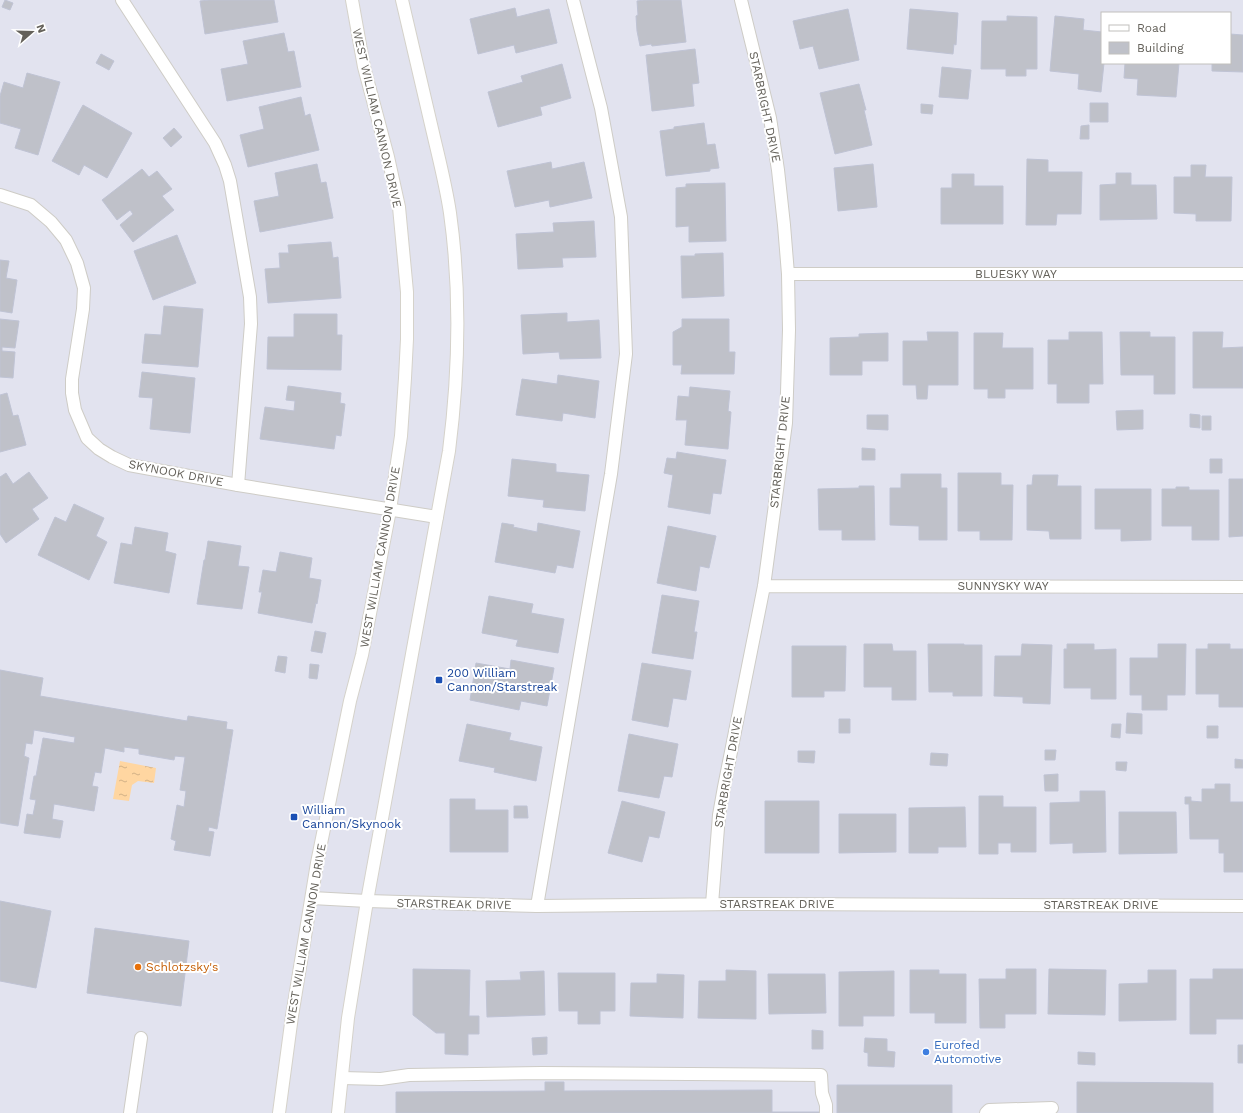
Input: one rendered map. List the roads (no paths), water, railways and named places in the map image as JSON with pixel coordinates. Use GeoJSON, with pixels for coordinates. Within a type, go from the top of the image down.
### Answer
{"type":"FeatureCollection","features":[{"type":"Feature","properties":{"kind":"street"},"geometry":{"type":"LineString","coordinates":[[122,0],[215,143],[225,165],[230,181],[251,304],[251,324],[238,485]]}},
{"type":"Feature","properties":{"kind":"street","name":"WEST WILLIAM CANNON DRIVE"},"geometry":{"type":"LineString","coordinates":[[279,1113],[292,1016],[320,848],[350,701],[362,655],[390,510],[401,436],[405,378],[407,339],[406,286],[399,208],[388,157],[364,67],[352,0]]}},
{"type":"Feature","properties":{"kind":"street"},"geometry":{"type":"LineString","coordinates":[[338,1113],[348,1018],[367,901],[449,451],[458,361],[458,318],[450,212],[444,180],[402,0]]}},
{"type":"Feature","properties":{"kind":"street"},"geometry":{"type":"LineString","coordinates":[[537,906],[611,474],[626,354],[621,217],[601,108],[573,0]]}},
{"type":"Feature","properties":{"kind":"street","name":"STARBRIGHT DRIVE"},"geometry":{"type":"LineString","coordinates":[[712,904],[719,815],[764,586],[786,423],[789,330],[788,274],[778,170],[770,118],[741,0]]}},
{"type":"Feature","properties":{"kind":"street","name":"SKYNOOK DRIVE"},"geometry":{"type":"LineString","coordinates":[[0,195],[31,205],[51,222],[66,240],[77,263],[84,288],[83,309],[72,379],[72,393],[75,410],[87,438],[99,449],[129,465],[238,485],[438,517]]}},
{"type":"Feature","properties":{"kind":"street","name":"BLUESKY WAY"},"geometry":{"type":"LineString","coordinates":[[788,274],[1243,274]]}},
{"type":"Feature","properties":{"kind":"street","name":"SUNNYSKY WAY"},"geometry":{"type":"LineString","coordinates":[[764,586],[1243,587]]}},
{"type":"Feature","properties":{"kind":"street","name":"STARSTREAK DRIVE"},"geometry":{"type":"LineString","coordinates":[[312,898],[537,906],[712,904],[1243,906]]}},
{"type":"Feature","properties":{"kind":"street"},"geometry":{"type":"LineString","coordinates":[[130,1113],[141,1038]]}},
{"type":"Feature","properties":{"kind":"street"},"geometry":{"type":"LineString","coordinates":[[342,1078],[381,1079],[409,1075],[541,1073],[821,1075],[822,1093],[826,1105],[826,1113]]}},
{"type":"Feature","properties":{"kind":"street"},"geometry":{"type":"LineString","coordinates":[[986,1113],[989,1110],[1052,1108]]}},
{"type":"Feature","properties":{"kind":"water"},"geometry":{"type":"Polygon","coordinates":[[[120,761],[156,768],[154,783],[138,781],[132,785],[129,801],[113,799],[120,761]]]}},
{"type":"Feature","properties":{"kind":"place","name":"200 William Cannon/Starstreak"},"geometry":{"type":"Point","coordinates":[439,680]}},
{"type":"Feature","properties":{"kind":"place","name":"William Cannon/Skynook"},"geometry":{"type":"Point","coordinates":[294,817]}},
{"type":"Feature","properties":{"kind":"place","name":"Schlotzsky's"},"geometry":{"type":"Point","coordinates":[138,967]}},
{"type":"Feature","properties":{"kind":"place","name":"Eurofed Automotive"},"geometry":{"type":"Point","coordinates":[926,1052]}}]}
